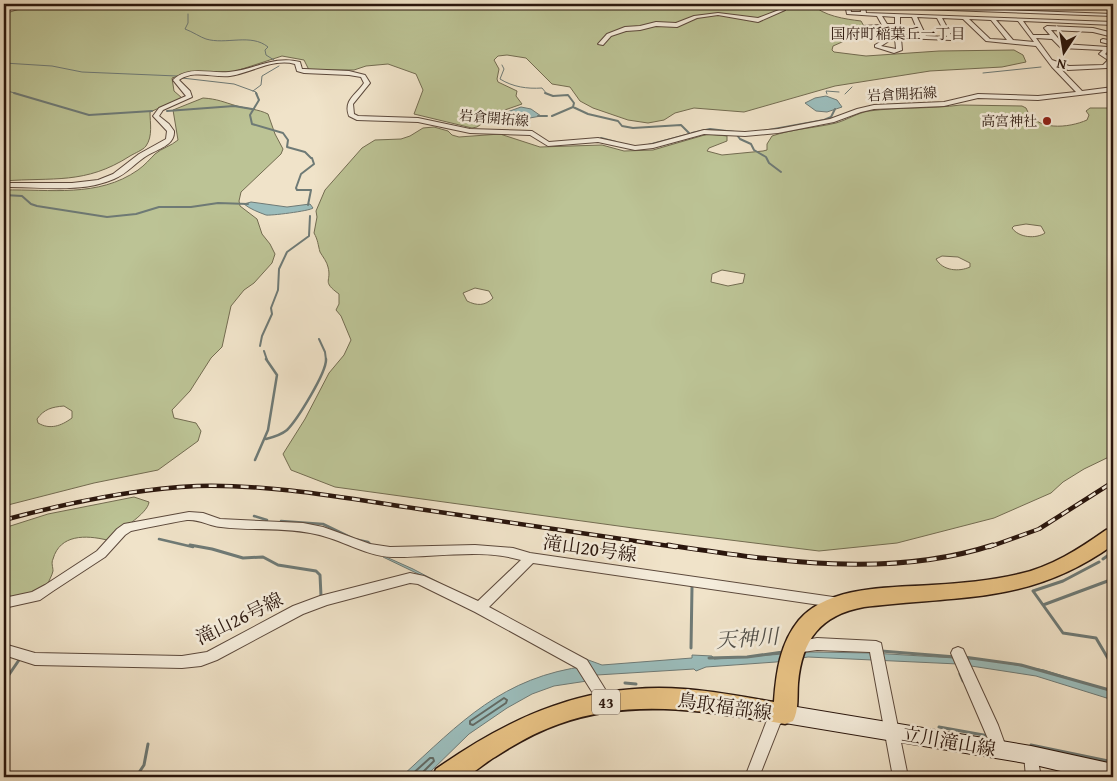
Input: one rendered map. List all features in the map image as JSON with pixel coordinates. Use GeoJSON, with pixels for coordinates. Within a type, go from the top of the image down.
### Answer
{"type":"FeatureCollection","features":[{"type":"Feature","properties":{"kind":"main road","name":"鳥取福部線"},"geometry":{"type":"LineString","coordinates":[[444,777],[519,729],[571,709],[606,702],[648,698],[684,699],[785,714],[793,654],[800,636],[810,623],[826,611],[844,603],[1001,585],[1032,579],[1069,564],[1113,535]]}},
{"type":"Feature","properties":{"kind":"street"},"geometry":{"type":"LineString","coordinates":[[601,44],[609,35],[625,29],[656,24],[677,25],[708,14],[727,14],[748,20],[762,19],[783,10],[774,4]]}},
{"type":"Feature","properties":{"kind":"street"},"geometry":{"type":"LineString","coordinates":[[1113,15],[847,4],[849,13],[1113,23]]}},
{"type":"Feature","properties":{"kind":"street"},"geometry":{"type":"LineString","coordinates":[[862,4],[864,14]]}},
{"type":"Feature","properties":{"kind":"street"},"geometry":{"type":"LineString","coordinates":[[963,9],[967,4]]}},
{"type":"Feature","properties":{"kind":"street"},"geometry":{"type":"LineString","coordinates":[[1013,4],[1019,12],[1019,19],[1036,44],[1080,92]]}},
{"type":"Feature","properties":{"kind":"street"},"geometry":{"type":"LineString","coordinates":[[1073,4],[1093,4]]}},
{"type":"Feature","properties":{"kind":"street"},"geometry":{"type":"LineString","coordinates":[[1102,4],[1113,5]]}},
{"type":"Feature","properties":{"kind":"street"},"geometry":{"type":"LineString","coordinates":[[877,32],[924,38],[950,38],[931,6]]}},
{"type":"Feature","properties":{"kind":"street"},"geometry":{"type":"LineString","coordinates":[[977,10],[982,18]]}},
{"type":"Feature","properties":{"kind":"street"},"geometry":{"type":"LineString","coordinates":[[1073,13],[1086,22],[1103,41],[1108,47],[1105,51]]}},
{"type":"Feature","properties":{"kind":"street"},"geometry":{"type":"LineString","coordinates":[[878,14],[885,26],[895,35],[899,50],[894,51],[877,46],[895,35]]}},
{"type":"Feature","properties":{"kind":"street"},"geometry":{"type":"LineString","coordinates":[[865,28],[898,26],[897,14]]}},
{"type":"Feature","properties":{"kind":"street"},"geometry":{"type":"LineString","coordinates":[[913,15],[924,38]]}},
{"type":"Feature","properties":{"kind":"street"},"geometry":{"type":"LineString","coordinates":[[964,17],[988,40],[1036,44]]}},
{"type":"Feature","properties":{"kind":"street"},"geometry":{"type":"LineString","coordinates":[[992,18],[1011,42]]}},
{"type":"Feature","properties":{"kind":"street"},"geometry":{"type":"LineString","coordinates":[[1049,60],[1068,68],[1105,67],[1112,60],[1105,51],[1061,46],[1047,28],[1093,30],[1113,35]]}},
{"type":"Feature","properties":{"kind":"street"},"geometry":{"type":"LineString","coordinates":[[946,31],[959,32]]}},
{"type":"Feature","properties":{"kind":"street"},"geometry":{"type":"LineString","coordinates":[[1031,36],[1054,37]]}},
{"type":"Feature","properties":{"kind":"street"},"geometry":{"type":"LineString","coordinates":[[1103,41],[1113,43]]}},
{"type":"Feature","properties":{"kind":"street","name":"岩倉開拓線"},"geometry":{"type":"LineString","coordinates":[[4,185],[79,185],[112,178],[144,154],[163,145],[170,138],[167,125],[156,116],[160,110],[189,96],[188,92],[176,80],[180,76],[231,74],[281,61],[298,63],[299,70],[304,72],[350,73],[363,76],[367,86],[355,94],[349,108],[351,115],[357,118],[418,120],[470,132],[532,133],[548,144],[598,140],[636,148],[652,146],[704,132],[745,134],[832,121],[859,110],[874,107],[944,104],[978,96],[1038,98],[1113,89]]}},
{"type":"Feature","properties":{"kind":"street"},"geometry":{"type":"LineString","coordinates":[[4,603],[34,596],[49,588],[101,554],[128,527],[190,516],[204,517],[219,523],[311,528],[368,548],[390,552],[474,550],[512,553],[530,558]]}},
{"type":"Feature","properties":{"kind":"street","name":"滝山20号線"},"geometry":{"type":"LineString","coordinates":[[480,608],[530,558],[844,603]]}},
{"type":"Feature","properties":{"kind":"street","name":"滝山26号線"},"geometry":{"type":"LineString","coordinates":[[4,650],[20,656],[47,660],[182,662],[201,660],[298,610],[325,600],[410,578],[420,579],[480,608]]}},
{"type":"Feature","properties":{"kind":"street"},"geometry":{"type":"LineString","coordinates":[[480,608],[584,665],[606,702]]}},
{"type":"Feature","properties":{"kind":"street"},"geometry":{"type":"LineString","coordinates":[[793,654],[818,644],[876,647],[901,777]]}},
{"type":"Feature","properties":{"kind":"street"},"geometry":{"type":"LineString","coordinates":[[958,653],[968,679],[992,724],[1000,750]]}},
{"type":"Feature","properties":{"kind":"street"},"geometry":{"type":"LineString","coordinates":[[752,777],[774,720],[785,714]]}},
{"type":"Feature","properties":{"kind":"street","name":"立川滝山線"},"geometry":{"type":"LineString","coordinates":[[785,714],[1031,755],[1113,774]]}},
{"type":"Feature","properties":{"kind":"street"},"geometry":{"type":"LineString","coordinates":[[1031,755],[1034,777]]}},
{"type":"Feature","properties":{"kind":"green space"},"geometry":{"type":"Polygon","coordinates":[[[35,4],[812,4],[828,14],[861,21],[865,28],[858,35],[833,46],[832,50],[834,52],[866,56],[939,51],[1014,50],[1023,55],[1026,62],[1002,67],[930,71],[835,86],[744,112],[694,108],[675,113],[664,120],[648,123],[628,120],[593,108],[580,101],[570,87],[552,84],[526,58],[507,55],[498,56],[494,60],[499,69],[498,82],[517,91],[516,96],[522,104],[499,112],[477,127],[472,128],[414,114],[423,90],[416,74],[388,64],[366,66],[354,70],[309,70],[304,60],[282,56],[233,72],[190,72],[172,78],[174,91],[182,98],[150,112],[150,134],[146,146],[114,165],[83,176],[4,181],[4,14],[35,4]]]}},
{"type":"Feature","properties":{"kind":"green space"},"geometry":{"type":"Polygon","coordinates":[[[203,98],[264,112],[268,114],[283,149],[281,154],[241,192],[239,201],[240,206],[257,219],[262,234],[275,254],[272,263],[254,283],[244,290],[231,306],[222,347],[211,358],[190,391],[172,410],[174,418],[196,423],[201,431],[198,441],[158,470],[94,483],[4,506],[4,190],[73,190],[107,185],[123,179],[141,168],[158,152],[178,140],[173,110],[203,98]],[[64,406],[52,408],[45,411],[37,419],[38,423],[51,427],[60,425],[72,418],[72,411],[64,406]]]}},
{"type":"Feature","properties":{"kind":"green space"},"geometry":{"type":"Polygon","coordinates":[[[949,106],[1022,106],[1037,121],[1053,126],[1071,125],[1087,120],[1089,115],[1086,111],[1090,108],[1113,108],[1113,455],[1084,469],[1063,482],[1051,493],[994,518],[897,543],[819,551],[633,528],[335,487],[291,470],[283,454],[305,419],[329,373],[344,355],[351,340],[341,316],[336,310],[339,304],[339,294],[329,284],[327,265],[320,252],[314,233],[317,217],[316,211],[325,190],[362,148],[375,140],[401,139],[423,128],[434,127],[459,137],[500,134],[540,147],[602,145],[624,151],[653,150],[708,134],[727,136],[727,141],[709,148],[707,151],[722,155],[767,150],[767,144],[772,136],[836,123],[869,111],[949,106]],[[1026,224],[1012,228],[1023,236],[1037,236],[1045,233],[1041,226],[1026,224]],[[942,256],[936,259],[947,268],[961,270],[970,267],[970,263],[958,257],[942,256]],[[722,270],[712,274],[711,282],[728,286],[743,283],[745,274],[722,270]],[[475,288],[463,293],[467,301],[474,304],[484,304],[493,298],[489,291],[475,288]]]}},
{"type":"Feature","properties":{"kind":"green space"},"geometry":{"type":"Polygon","coordinates":[[[134,497],[149,502],[143,512],[131,522],[107,540],[83,537],[75,538],[61,545],[56,551],[52,562],[53,571],[47,586],[31,594],[4,599],[4,528],[48,514],[134,497]]]}},
{"type":"Feature","properties":{"kind":"water"},"geometry":{"type":"Polygon","coordinates":[[[826,96],[837,100],[842,107],[827,112],[816,111],[805,103],[815,98],[826,96]]]}},
{"type":"Feature","properties":{"kind":"water"},"geometry":{"type":"Polygon","coordinates":[[[521,107],[531,109],[541,116],[496,124],[489,122],[493,117],[521,107]]]}},
{"type":"Feature","properties":{"kind":"water"},"geometry":{"type":"Polygon","coordinates":[[[251,202],[287,207],[310,204],[313,208],[298,212],[266,215],[244,204],[251,202]]]}},
{"type":"Feature","properties":{"kind":"water"},"geometry":{"type":"Polygon","coordinates":[[[384,556],[413,569],[583,658],[602,665],[692,658],[692,655],[712,656],[714,659],[811,652],[872,653],[988,660],[1044,670],[1113,692],[1113,700],[1036,676],[958,664],[808,657],[776,662],[706,667],[696,671],[694,669],[597,675],[587,681],[554,686],[532,694],[507,708],[469,734],[425,777],[401,777],[443,738],[485,705],[507,691],[531,680],[587,666],[458,593],[384,556]]]}},
{"type":"Feature","properties":{"kind":"waterway"},"geometry":{"type":"LineString","coordinates":[[188,14],[188,23],[185,29],[204,38],[214,40],[246,40],[261,43],[268,47],[265,50],[266,55],[274,60]]}},
{"type":"Feature","properties":{"kind":"waterway"},"geometry":{"type":"LineString","coordinates":[[4,63],[52,66],[82,72],[177,76]]}},
{"type":"Feature","properties":{"kind":"waterway"},"geometry":{"type":"LineString","coordinates":[[502,65],[504,69],[500,79],[520,87],[542,88],[547,94]]}},
{"type":"Feature","properties":{"kind":"waterway"},"geometry":{"type":"LineString","coordinates":[[253,91],[261,85],[262,76],[279,66]]}},
{"type":"Feature","properties":{"kind":"waterway"},"geometry":{"type":"LineString","coordinates":[[983,73],[1041,67]]}},
{"type":"Feature","properties":{"kind":"waterway"},"geometry":{"type":"LineString","coordinates":[[182,78],[234,84],[253,91]]}},
{"type":"Feature","properties":{"kind":"waterway"},"geometry":{"type":"LineString","coordinates":[[845,94],[852,87]]}},
{"type":"Feature","properties":{"kind":"waterway"},"geometry":{"type":"LineString","coordinates":[[4,90],[18,94]]}},
{"type":"Feature","properties":{"kind":"waterway"},"geometry":{"type":"LineString","coordinates":[[253,91],[257,94]]}},
{"type":"Feature","properties":{"kind":"waterway"},"geometry":{"type":"LineString","coordinates":[[827,94],[826,91],[839,92]]}},
{"type":"Feature","properties":{"kind":"waterway"},"geometry":{"type":"LineString","coordinates":[[14,93],[89,115],[152,111]]}},
{"type":"Feature","properties":{"kind":"waterway"},"geometry":{"type":"LineString","coordinates":[[256,93],[259,100],[250,115],[252,124],[283,133],[288,140],[287,147],[305,152],[311,158]]}},
{"type":"Feature","properties":{"kind":"waterway"},"geometry":{"type":"LineString","coordinates":[[547,94],[553,96],[568,95],[574,103],[573,107]]}},
{"type":"Feature","properties":{"kind":"waterway"},"geometry":{"type":"LineString","coordinates":[[167,111],[234,106],[252,109]]}},
{"type":"Feature","properties":{"kind":"waterway"},"geometry":{"type":"LineString","coordinates":[[552,116],[573,107]]}},
{"type":"Feature","properties":{"kind":"waterway"},"geometry":{"type":"LineString","coordinates":[[573,107],[588,114],[618,121],[622,126],[633,128],[681,125],[690,134],[648,145]]}},
{"type":"Feature","properties":{"kind":"waterway"},"geometry":{"type":"LineString","coordinates":[[763,131],[824,120],[831,117],[835,109]]}},
{"type":"Feature","properties":{"kind":"waterway"},"geometry":{"type":"LineString","coordinates":[[538,116],[547,116]]}},
{"type":"Feature","properties":{"kind":"waterway"},"geometry":{"type":"LineString","coordinates":[[692,133],[710,129],[735,132]]}},
{"type":"Feature","properties":{"kind":"waterway"},"geometry":{"type":"LineString","coordinates":[[737,135],[740,139],[751,144],[754,150],[766,157],[769,163],[781,172]]}},
{"type":"Feature","properties":{"kind":"waterway"},"geometry":{"type":"LineString","coordinates":[[601,138],[616,142]]}},
{"type":"Feature","properties":{"kind":"waterway"},"geometry":{"type":"LineString","coordinates":[[308,205],[311,190],[297,190],[296,188],[301,174],[314,164],[312,158]]}},
{"type":"Feature","properties":{"kind":"waterway"},"geometry":{"type":"LineString","coordinates":[[4,195],[22,196],[31,204],[37,206],[107,217],[136,214],[159,207],[191,207],[218,203],[248,204]]}},
{"type":"Feature","properties":{"kind":"waterway"},"geometry":{"type":"LineString","coordinates":[[260,346],[262,336],[272,314],[271,308],[278,290],[279,269],[287,252],[309,236],[310,216]]}},
{"type":"Feature","properties":{"kind":"waterway"},"geometry":{"type":"LineString","coordinates":[[319,339],[325,352],[326,359]]}},
{"type":"Feature","properties":{"kind":"waterway"},"geometry":{"type":"LineString","coordinates":[[264,351],[267,360]]}},
{"type":"Feature","properties":{"kind":"waterway"},"geometry":{"type":"LineString","coordinates":[[255,460],[268,430],[277,375],[266,359]]}},
{"type":"Feature","properties":{"kind":"waterway"},"geometry":{"type":"LineString","coordinates":[[266,439],[275,437],[292,425],[317,385],[326,359]]}},
{"type":"Feature","properties":{"kind":"waterway"},"geometry":{"type":"LineString","coordinates":[[254,516],[267,520]]}},
{"type":"Feature","properties":{"kind":"waterway"},"geometry":{"type":"LineString","coordinates":[[281,521],[323,524],[354,539],[368,542],[371,545]]}},
{"type":"Feature","properties":{"kind":"waterway"},"geometry":{"type":"LineString","coordinates":[[159,539],[193,547]]}},
{"type":"Feature","properties":{"kind":"waterway"},"geometry":{"type":"LineString","coordinates":[[190,545],[243,558],[263,557],[278,565],[316,571],[320,575],[321,596]]}},
{"type":"Feature","properties":{"kind":"waterway"},"geometry":{"type":"LineString","coordinates":[[1103,559],[1113,552]]}},
{"type":"Feature","properties":{"kind":"waterway"},"geometry":{"type":"LineString","coordinates":[[1043,605],[1033,591],[1063,581],[1099,562]]}},
{"type":"Feature","properties":{"kind":"waterway"},"geometry":{"type":"LineString","coordinates":[[1043,605],[1113,579]]}},
{"type":"Feature","properties":{"kind":"waterway"},"geometry":{"type":"LineString","coordinates":[[691,648],[692,587]]}},
{"type":"Feature","properties":{"kind":"waterway"},"geometry":{"type":"LineString","coordinates":[[1043,605],[1063,633],[1096,638],[1113,667]]}},
{"type":"Feature","properties":{"kind":"waterway"},"geometry":{"type":"LineString","coordinates":[[881,651],[956,657]]}},
{"type":"Feature","properties":{"kind":"waterway","name":"天神川"},"geometry":{"type":"LineString","coordinates":[[709,658],[747,657],[783,652]]}},
{"type":"Feature","properties":{"kind":"waterway","name":"天神川"},"geometry":{"type":"LineString","coordinates":[[964,657],[1021,665],[1113,691]]}},
{"type":"Feature","properties":{"kind":"waterway"},"geometry":{"type":"LineString","coordinates":[[4,682],[19,660]]}},
{"type":"Feature","properties":{"kind":"waterway"},"geometry":{"type":"LineString","coordinates":[[960,674],[963,681]]}},
{"type":"Feature","properties":{"kind":"waterway"},"geometry":{"type":"LineString","coordinates":[[625,683],[636,684]]}},
{"type":"Feature","properties":{"kind":"waterway"},"geometry":{"type":"LineString","coordinates":[[939,727],[989,736]]}},
{"type":"Feature","properties":{"kind":"waterway"},"geometry":{"type":"LineString","coordinates":[[136,777],[144,765],[148,744]]}},
{"type":"Feature","properties":{"kind":"waterway"},"geometry":{"type":"LineString","coordinates":[[1031,745],[1113,762]]}},
{"type":"Feature","properties":{"kind":"railway"},"geometry":{"type":"LineString","coordinates":[[989,547],[1039,529],[1113,482]]}},
{"type":"Feature","properties":{"kind":"railway"},"geometry":{"type":"LineString","coordinates":[[4,520],[51,508],[148,490],[197,486],[253,487],[336,496],[676,547]]}},
{"type":"Feature","properties":{"kind":"railway"},"geometry":{"type":"LineString","coordinates":[[668,545],[749,557],[831,564],[913,562],[954,555],[993,545]]}},
{"type":"Feature","properties":{"kind":"place","name":"高宮神社"},"geometry":{"type":"Point","coordinates":[1047,121]}},
{"type":"Feature","properties":{"kind":"district","name":"国府町稲葉丘一丁目"},"geometry":{"type":"Point","coordinates":[898,33]}}]}
